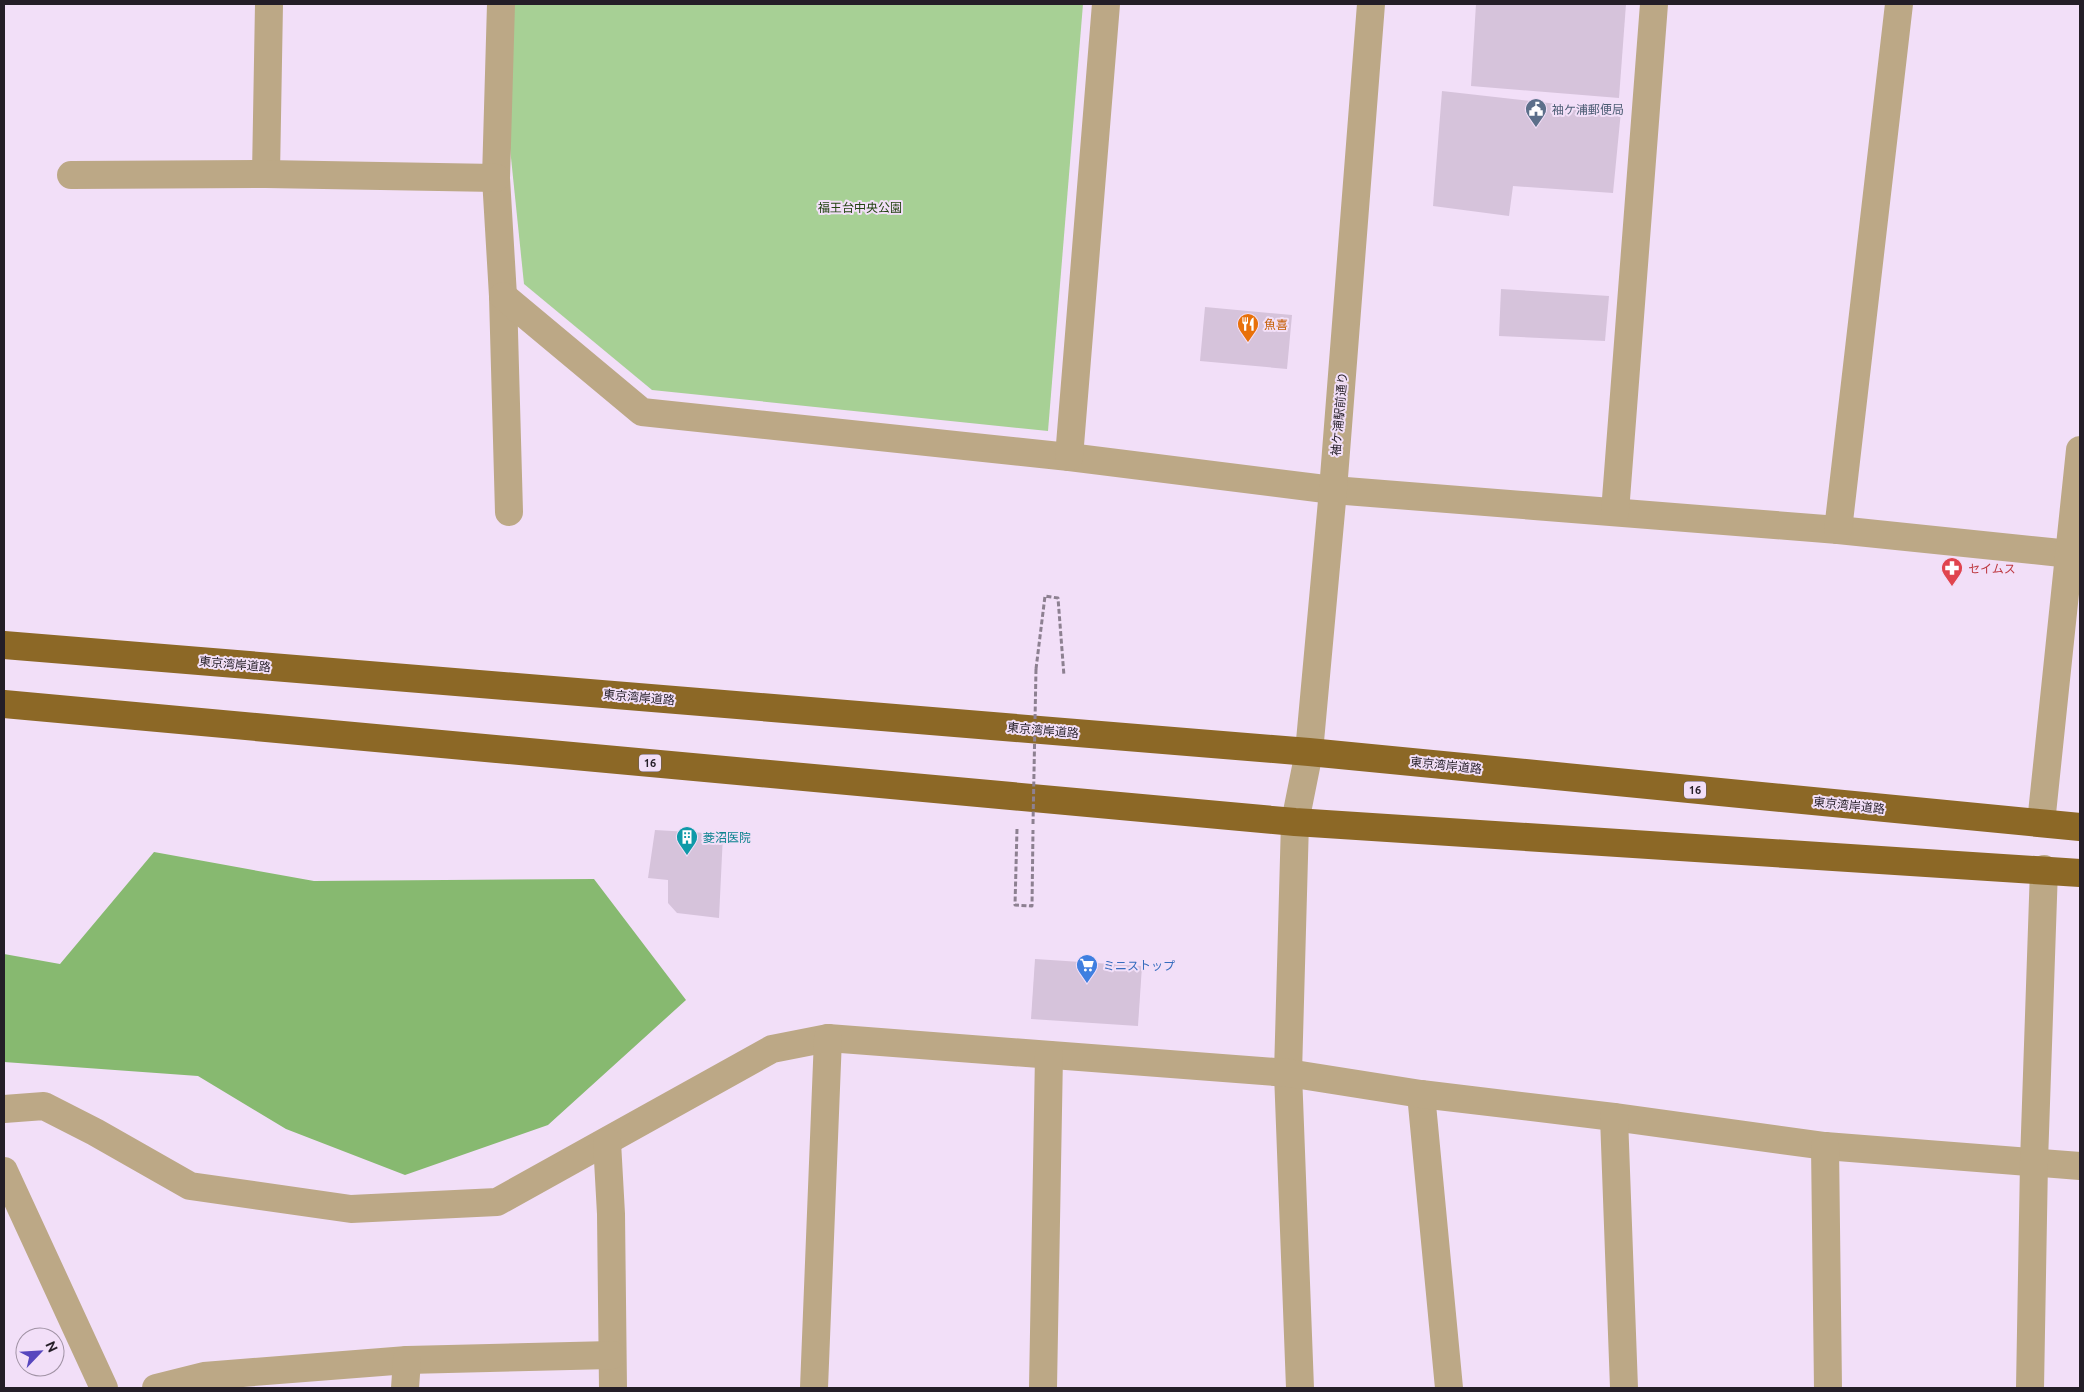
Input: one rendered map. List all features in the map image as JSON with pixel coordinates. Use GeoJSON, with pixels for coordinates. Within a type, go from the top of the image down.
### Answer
{"type":"FeatureCollection","features":[{"type":"Feature","properties":{"kind":"highway","name":"東京湾岸道路"},"geometry":{"type":"LineString","coordinates":[[4,645],[1309,752],[2080,827]]}},
{"type":"Feature","properties":{"kind":"highway","name":"16"},"geometry":{"type":"LineString","coordinates":[[4,704],[1295,822],[2080,872]]}},
{"type":"Feature","properties":{"kind":"street"},"geometry":{"type":"LineString","coordinates":[[266,174],[269,4]]}},
{"type":"Feature","properties":{"kind":"street"},"geometry":{"type":"LineString","coordinates":[[501,4],[496,178],[503,296],[509,512]]}},
{"type":"Feature","properties":{"kind":"street"},"geometry":{"type":"LineString","coordinates":[[1069,457],[1106,4]]}},
{"type":"Feature","properties":{"kind":"street","name":"袖ケ浦駅前通り"},"geometry":{"type":"LineString","coordinates":[[1300,1388],[1288,1073],[1295,822],[1309,752],[1371,4]]}},
{"type":"Feature","properties":{"kind":"street"},"geometry":{"type":"LineString","coordinates":[[1615,512],[1654,4]]}},
{"type":"Feature","properties":{"kind":"street"},"geometry":{"type":"LineString","coordinates":[[1838,530],[1899,4]]}},
{"type":"Feature","properties":{"kind":"street"},"geometry":{"type":"LineString","coordinates":[[71,175],[266,174],[496,178]]}},
{"type":"Feature","properties":{"kind":"street"},"geometry":{"type":"LineString","coordinates":[[503,296],[642,412],[1069,457],[1332,490],[1838,530],[2074,554]]}},
{"type":"Feature","properties":{"kind":"street"},"geometry":{"type":"LineString","coordinates":[[2042,823],[2074,554],[2080,450]]}},
{"type":"Feature","properties":{"kind":"street"},"geometry":{"type":"LineString","coordinates":[[2030,1388],[2034,1162],[2044,869]]}},
{"type":"Feature","properties":{"kind":"street"},"geometry":{"type":"LineString","coordinates":[[4,1109],[44,1106],[95,1132],[190,1186],[351,1209],[497,1202],[772,1049],[828,1038],[1288,1073],[1421,1094],[1614,1117],[1825,1146],[2080,1166]]}},
{"type":"Feature","properties":{"kind":"street"},"geometry":{"type":"LineString","coordinates":[[814,1388],[828,1038]]}},
{"type":"Feature","properties":{"kind":"street"},"geometry":{"type":"LineString","coordinates":[[1043,1388],[1050,1055]]}},
{"type":"Feature","properties":{"kind":"street"},"geometry":{"type":"LineString","coordinates":[[1421,1094],[1449,1388]]}},
{"type":"Feature","properties":{"kind":"street"},"geometry":{"type":"LineString","coordinates":[[1614,1117],[1624,1388]]}},
{"type":"Feature","properties":{"kind":"street"},"geometry":{"type":"LineString","coordinates":[[607,1142],[611,1214],[613,1388]]}},
{"type":"Feature","properties":{"kind":"street"},"geometry":{"type":"LineString","coordinates":[[1825,1146],[1828,1388]]}},
{"type":"Feature","properties":{"kind":"street"},"geometry":{"type":"LineString","coordinates":[[4,1171],[104,1388]]}},
{"type":"Feature","properties":{"kind":"street"},"geometry":{"type":"LineString","coordinates":[[156,1388],[204,1376],[406,1360],[612,1354]]}},
{"type":"Feature","properties":{"kind":"street"},"geometry":{"type":"LineString","coordinates":[[405,1388],[406,1360]]}},
{"type":"Feature","properties":{"kind":"path"},"geometry":{"type":"LineString","coordinates":[[1017,825],[1015,905],[1032,906],[1036,669],[1045,596],[1058,598],[1064,676]]}},
{"type":"Feature","properties":{"kind":"green space","name":"福王台中央公園"},"geometry":{"type":"Polygon","coordinates":[[[513,4],[1083,4],[1048,431],[652,390],[524,284],[510,148],[513,4]]]}},
{"type":"Feature","properties":{"kind":"green space"},"geometry":{"type":"Polygon","coordinates":[[[154,852],[314,881],[594,879],[686,1000],[548,1125],[405,1175],[286,1129],[198,1076],[4,1062],[4,954],[60,964],[154,852]]]}},
{"type":"Feature","properties":{"kind":"building"},"geometry":{"type":"Polygon","coordinates":[[[1476,4],[1626,4],[1619,98],[1471,86],[1476,4]]]}},
{"type":"Feature","properties":{"kind":"building"},"geometry":{"type":"Polygon","coordinates":[[[1442,91],[1621,111],[1613,193],[1513,186],[1509,216],[1433,206],[1442,91]]]}},
{"type":"Feature","properties":{"kind":"building"},"geometry":{"type":"Polygon","coordinates":[[[1501,289],[1609,296],[1605,341],[1499,336],[1501,289]]]}},
{"type":"Feature","properties":{"kind":"building"},"geometry":{"type":"Polygon","coordinates":[[[1205,307],[1292,315],[1287,369],[1200,361],[1205,307]]]}},
{"type":"Feature","properties":{"kind":"building","name":"菱沼医院"},"geometry":{"type":"Polygon","coordinates":[[[655,830],[723,834],[719,918],[677,913],[668,903],[668,880],[648,878],[655,830]]]}},
{"type":"Feature","properties":{"kind":"building"},"geometry":{"type":"Polygon","coordinates":[[[1035,959],[1142,966],[1138,1026],[1031,1019],[1035,959]]]}},
{"type":"Feature","properties":{"kind":"place","name":"袖ケ浦郵便局"},"geometry":{"type":"Point","coordinates":[1536,128]}},
{"type":"Feature","properties":{"kind":"place","name":"魚喜"},"geometry":{"type":"Point","coordinates":[1248,343]}},
{"type":"Feature","properties":{"kind":"place","name":"セイムス"},"geometry":{"type":"Point","coordinates":[1952,587]}},
{"type":"Feature","properties":{"kind":"place","name":"菱沼医院"},"geometry":{"type":"Point","coordinates":[687,856]}},
{"type":"Feature","properties":{"kind":"place","name":"ミニストップ"},"geometry":{"type":"Point","coordinates":[1087,984]}}]}
